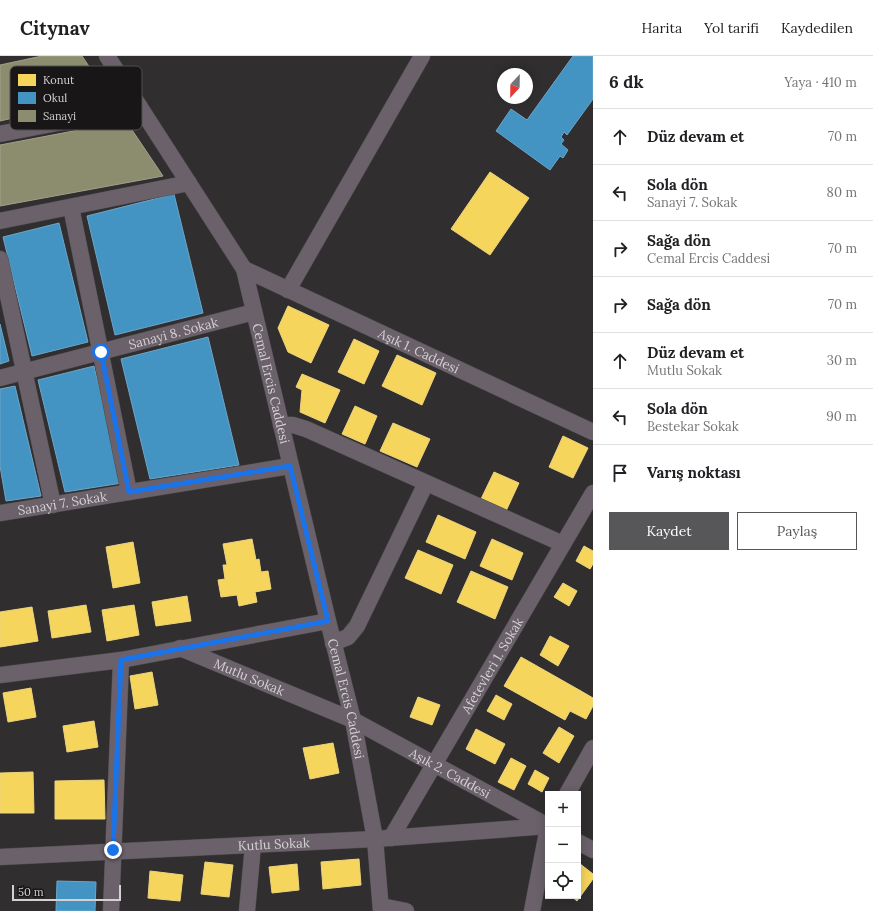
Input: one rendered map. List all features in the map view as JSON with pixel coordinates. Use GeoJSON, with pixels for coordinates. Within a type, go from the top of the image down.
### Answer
{"type":"FeatureCollection","features":[{"type":"Feature","properties":{"kind":"street","name":"Cemal Ercis Caddesi"},"geometry":{"type":"LineString","coordinates":[[107,56],[113,66]]}},
{"type":"Feature","properties":{"kind":"street"},"geometry":{"type":"LineString","coordinates":[[288,290],[422,56]]}},
{"type":"Feature","properties":{"kind":"street","name":"Cemal Ercis Caddesi"},"geometry":{"type":"LineString","coordinates":[[142,110],[244,269],[290,466],[353,720],[375,839],[381,909]]}},
{"type":"Feature","properties":{"kind":"street"},"geometry":{"type":"LineString","coordinates":[[0,134],[21,130]]}},
{"type":"Feature","properties":{"kind":"street"},"geometry":{"type":"LineString","coordinates":[[0,222],[189,183]]}},
{"type":"Feature","properties":{"kind":"street"},"geometry":{"type":"LineString","coordinates":[[71,207],[129,492]]}},
{"type":"Feature","properties":{"kind":"street"},"geometry":{"type":"LineString","coordinates":[[0,259],[4,294],[24,372],[53,505]]}},
{"type":"Feature","properties":{"kind":"street","name":"Aşık 1. Caddesi"},"geometry":{"type":"LineString","coordinates":[[244,269],[593,432]]}},
{"type":"Feature","properties":{"kind":"street","name":"Sanayi 8. Sokak"},"geometry":{"type":"LineString","coordinates":[[0,378],[254,312]]}},
{"type":"Feature","properties":{"kind":"street"},"geometry":{"type":"LineString","coordinates":[[281,425],[293,425],[306,429],[563,544]]}},
{"type":"Feature","properties":{"kind":"street","name":"Sanayi 7. Sokak"},"geometry":{"type":"LineString","coordinates":[[0,513],[290,466]]}},
{"type":"Feature","properties":{"kind":"street"},"geometry":{"type":"LineString","coordinates":[[333,643],[348,637],[357,626],[426,483]]}},
{"type":"Feature","properties":{"kind":"street","name":"Afetevleri 1. Sokak"},"geometry":{"type":"LineString","coordinates":[[392,838],[593,493]]}},
{"type":"Feature","properties":{"kind":"street"},"geometry":{"type":"LineString","coordinates":[[0,675],[121,660],[328,621]]}},
{"type":"Feature","properties":{"kind":"street","name":"Mutlu Sokak"},"geometry":{"type":"LineString","coordinates":[[180,648],[353,720]]}},
{"type":"Feature","properties":{"kind":"street"},"geometry":{"type":"LineString","coordinates":[[111,911],[121,660]]}},
{"type":"Feature","properties":{"kind":"street","name":"Aşık 2. Caddesi"},"geometry":{"type":"LineString","coordinates":[[353,720],[545,824]]}},
{"type":"Feature","properties":{"kind":"street"},"geometry":{"type":"LineString","coordinates":[[568,791],[593,748]]}},
{"type":"Feature","properties":{"kind":"street","name":"Kutlu Sokak"},"geometry":{"type":"LineString","coordinates":[[0,857],[113,850],[375,839],[545,826]]}},
{"type":"Feature","properties":{"kind":"street"},"geometry":{"type":"LineString","coordinates":[[532,911],[548,827]]}},
{"type":"Feature","properties":{"kind":"street"},"geometry":{"type":"LineString","coordinates":[[581,844],[593,850]]}},
{"type":"Feature","properties":{"kind":"street"},"geometry":{"type":"LineString","coordinates":[[247,911],[253,845]]}},
{"type":"Feature","properties":{"kind":"street"},"geometry":{"type":"LineString","coordinates":[[381,909],[406,911]]}},
{"type":"Feature","properties":{"kind":"building: Konut"},"geometry":{"type":"Polygon","coordinates":[[[490,172],[529,198],[490,255],[451,229],[490,172]]]}},
{"type":"Feature","properties":{"kind":"building: Konut"},"geometry":{"type":"Polygon","coordinates":[[[288,306],[329,325],[311,363],[288,352],[278,328],[288,306]]]}},
{"type":"Feature","properties":{"kind":"building: Konut"},"geometry":{"type":"Polygon","coordinates":[[[354,339],[379,351],[364,384],[338,372],[354,339]]]}},
{"type":"Feature","properties":{"kind":"building: Konut"},"geometry":{"type":"Polygon","coordinates":[[[397,355],[436,373],[422,405],[382,386],[397,355]]]}},
{"type":"Feature","properties":{"kind":"building: Konut"},"geometry":{"type":"Polygon","coordinates":[[[302,374],[340,390],[325,423],[300,412],[302,390],[296,387],[302,374]]]}},
{"type":"Feature","properties":{"kind":"building: Konut"},"geometry":{"type":"Polygon","coordinates":[[[355,406],[377,416],[365,444],[342,434],[355,406]]]}},
{"type":"Feature","properties":{"kind":"building: Konut"},"geometry":{"type":"Polygon","coordinates":[[[393,423],[430,439],[417,467],[380,451],[393,423]]]}},
{"type":"Feature","properties":{"kind":"building: Konut"},"geometry":{"type":"Polygon","coordinates":[[[563,436],[588,448],[573,478],[549,467],[563,436]]]}},
{"type":"Feature","properties":{"kind":"building: Konut"},"geometry":{"type":"Polygon","coordinates":[[[494,472],[519,483],[506,511],[481,499],[494,472]]]}},
{"type":"Feature","properties":{"kind":"building: Konut"},"geometry":{"type":"Polygon","coordinates":[[[438,515],[476,532],[465,559],[426,542],[438,515]]]}},
{"type":"Feature","properties":{"kind":"building: Konut"},"geometry":{"type":"Polygon","coordinates":[[[252,539],[256,560],[259,559],[261,572],[268,571],[271,589],[255,592],[257,602],[239,606],[237,595],[221,597],[218,580],[225,579],[223,565],[227,565],[223,544],[252,539]]]}},
{"type":"Feature","properties":{"kind":"building: Konut"},"geometry":{"type":"Polygon","coordinates":[[[492,539],[523,553],[512,580],[480,566],[492,539]]]}},
{"type":"Feature","properties":{"kind":"building: Konut"},"geometry":{"type":"Polygon","coordinates":[[[133,542],[140,583],[113,588],[106,547],[133,542]]]}},
{"type":"Feature","properties":{"kind":"building: Konut"},"geometry":{"type":"Polygon","coordinates":[[[584,546],[593,551],[593,564],[590,569],[576,561],[584,546]]]}},
{"type":"Feature","properties":{"kind":"building: Konut"},"geometry":{"type":"Polygon","coordinates":[[[418,550],[453,565],[441,594],[405,578],[418,550]]]}},
{"type":"Feature","properties":{"kind":"building: Konut"},"geometry":{"type":"Polygon","coordinates":[[[471,571],[508,587],[495,619],[457,602],[471,571]]]}},
{"type":"Feature","properties":{"kind":"building: Konut"},"geometry":{"type":"Polygon","coordinates":[[[563,583],[577,591],[569,606],[554,597],[563,583]]]}},
{"type":"Feature","properties":{"kind":"building: Konut"},"geometry":{"type":"Polygon","coordinates":[[[187,596],[191,621],[156,626],[152,602],[187,596]]]}},
{"type":"Feature","properties":{"kind":"building: Konut"},"geometry":{"type":"Polygon","coordinates":[[[86,605],[91,632],[52,638],[48,611],[86,605]]]}},
{"type":"Feature","properties":{"kind":"building: Konut"},"geometry":{"type":"Polygon","coordinates":[[[134,605],[139,635],[107,641],[102,610],[134,605]]]}},
{"type":"Feature","properties":{"kind":"building: Konut"},"geometry":{"type":"Polygon","coordinates":[[[32,607],[38,641],[0,647],[0,612],[32,607]]]}},
{"type":"Feature","properties":{"kind":"building: Konut"},"geometry":{"type":"Polygon","coordinates":[[[550,636],[569,646],[558,666],[540,655],[550,636]]]}},
{"type":"Feature","properties":{"kind":"building: Konut"},"geometry":{"type":"Polygon","coordinates":[[[521,657],[581,691],[565,720],[504,686],[521,657]]]}},
{"type":"Feature","properties":{"kind":"building: Konut"},"geometry":{"type":"Polygon","coordinates":[[[152,672],[158,705],[135,709],[130,676],[152,672]]]}},
{"type":"Feature","properties":{"kind":"building: Konut"},"geometry":{"type":"Polygon","coordinates":[[[31,688],[36,717],[8,722],[3,693],[31,688]]]}},
{"type":"Feature","properties":{"kind":"building: Konut"},"geometry":{"type":"Polygon","coordinates":[[[581,691],[593,698],[593,706],[586,719],[570,711],[581,691]]]}},
{"type":"Feature","properties":{"kind":"building: Konut"},"geometry":{"type":"Polygon","coordinates":[[[496,695],[512,704],[504,720],[487,711],[496,695]]]}},
{"type":"Feature","properties":{"kind":"building: Konut"},"geometry":{"type":"Polygon","coordinates":[[[418,697],[440,705],[432,725],[410,717],[418,697]]]}},
{"type":"Feature","properties":{"kind":"building: Konut"},"geometry":{"type":"Polygon","coordinates":[[[94,721],[98,747],[67,752],[63,726],[94,721]]]}},
{"type":"Feature","properties":{"kind":"building: Konut"},"geometry":{"type":"Polygon","coordinates":[[[559,727],[574,736],[559,763],[543,753],[559,727]]]}},
{"type":"Feature","properties":{"kind":"building: Konut"},"geometry":{"type":"Polygon","coordinates":[[[476,729],[505,744],[495,764],[466,749],[476,729]]]}},
{"type":"Feature","properties":{"kind":"building: Konut"},"geometry":{"type":"Polygon","coordinates":[[[333,743],[339,773],[310,779],[303,748],[333,743]]]}},
{"type":"Feature","properties":{"kind":"building: Konut"},"geometry":{"type":"Polygon","coordinates":[[[511,758],[526,766],[514,790],[498,782],[511,758]]]}},
{"type":"Feature","properties":{"kind":"building: Konut"},"geometry":{"type":"Polygon","coordinates":[[[535,770],[549,778],[542,792],[528,784],[535,770]]]}},
{"type":"Feature","properties":{"kind":"building: Konut"},"geometry":{"type":"Polygon","coordinates":[[[33,772],[34,813],[0,813],[0,773],[33,772]]]}},
{"type":"Feature","properties":{"kind":"building: Konut"},"geometry":{"type":"Polygon","coordinates":[[[104,780],[105,819],[55,819],[55,781],[104,780]]]}},
{"type":"Feature","properties":{"kind":"building: Konut"},"geometry":{"type":"Polygon","coordinates":[[[359,859],[361,885],[323,889],[321,862],[359,859]]]}},
{"type":"Feature","properties":{"kind":"building: Konut"},"geometry":{"type":"Polygon","coordinates":[[[205,862],[233,865],[229,897],[201,894],[205,862]]]}},
{"type":"Feature","properties":{"kind":"building: Konut"},"geometry":{"type":"Polygon","coordinates":[[[297,864],[299,890],[272,893],[269,867],[297,864]]]}},
{"type":"Feature","properties":{"kind":"building: Konut"},"geometry":{"type":"Polygon","coordinates":[[[581,865],[593,874],[593,879],[581,896],[581,865]]]}},
{"type":"Feature","properties":{"kind":"building: Konut"},"geometry":{"type":"Polygon","coordinates":[[[150,871],[183,875],[180,901],[148,898],[150,871]]]}},
{"type":"Feature","properties":{"kind":"building: Okul"},"geometry":{"type":"Polygon","coordinates":[[[573,56],[593,56],[593,99],[567,135],[564,132],[561,137],[564,140],[561,144],[568,150],[563,158],[560,156],[550,170],[496,131],[511,109],[527,120],[573,56]]]}},
{"type":"Feature","properties":{"kind":"building: Okul"},"geometry":{"type":"Polygon","coordinates":[[[174,194],[203,313],[115,335],[87,216],[174,194]]]}},
{"type":"Feature","properties":{"kind":"building: Okul"},"geometry":{"type":"Polygon","coordinates":[[[59,223],[88,342],[32,356],[3,237],[59,223]]]}},
{"type":"Feature","properties":{"kind":"building: Okul"},"geometry":{"type":"Polygon","coordinates":[[[0,324],[9,361],[0,364],[0,324]]]}},
{"type":"Feature","properties":{"kind":"building: Okul"},"geometry":{"type":"Polygon","coordinates":[[[208,337],[239,465],[150,479],[121,359],[208,337]]]}},
{"type":"Feature","properties":{"kind":"building: Okul"},"geometry":{"type":"Polygon","coordinates":[[[94,366],[122,483],[65,492],[38,380],[94,366]]]}},
{"type":"Feature","properties":{"kind":"building: Okul"},"geometry":{"type":"Polygon","coordinates":[[[15,386],[41,496],[6,501],[0,466],[0,389],[15,386]]]}},
{"type":"Feature","properties":{"kind":"building: Okul"},"geometry":{"type":"Polygon","coordinates":[[[57,881],[96,882],[95,911],[56,911],[57,881]]]}},
{"type":"Feature","properties":{"kind":"building: Sanayi"},"geometry":{"type":"Polygon","coordinates":[[[42,56],[82,56],[89,66],[10,66],[10,119],[0,121],[0,65],[42,56]]]}},
{"type":"Feature","properties":{"kind":"building: Sanayi"},"geometry":{"type":"Polygon","coordinates":[[[79,130],[132,130],[163,176],[0,206],[0,145],[79,130]]]}},
{"type":"Feature","properties":{"kind":"route"},"geometry":{"type":"LineString","coordinates":[[101,352],[129,492],[290,466],[328,621],[121,660],[113,850]]}}]}
